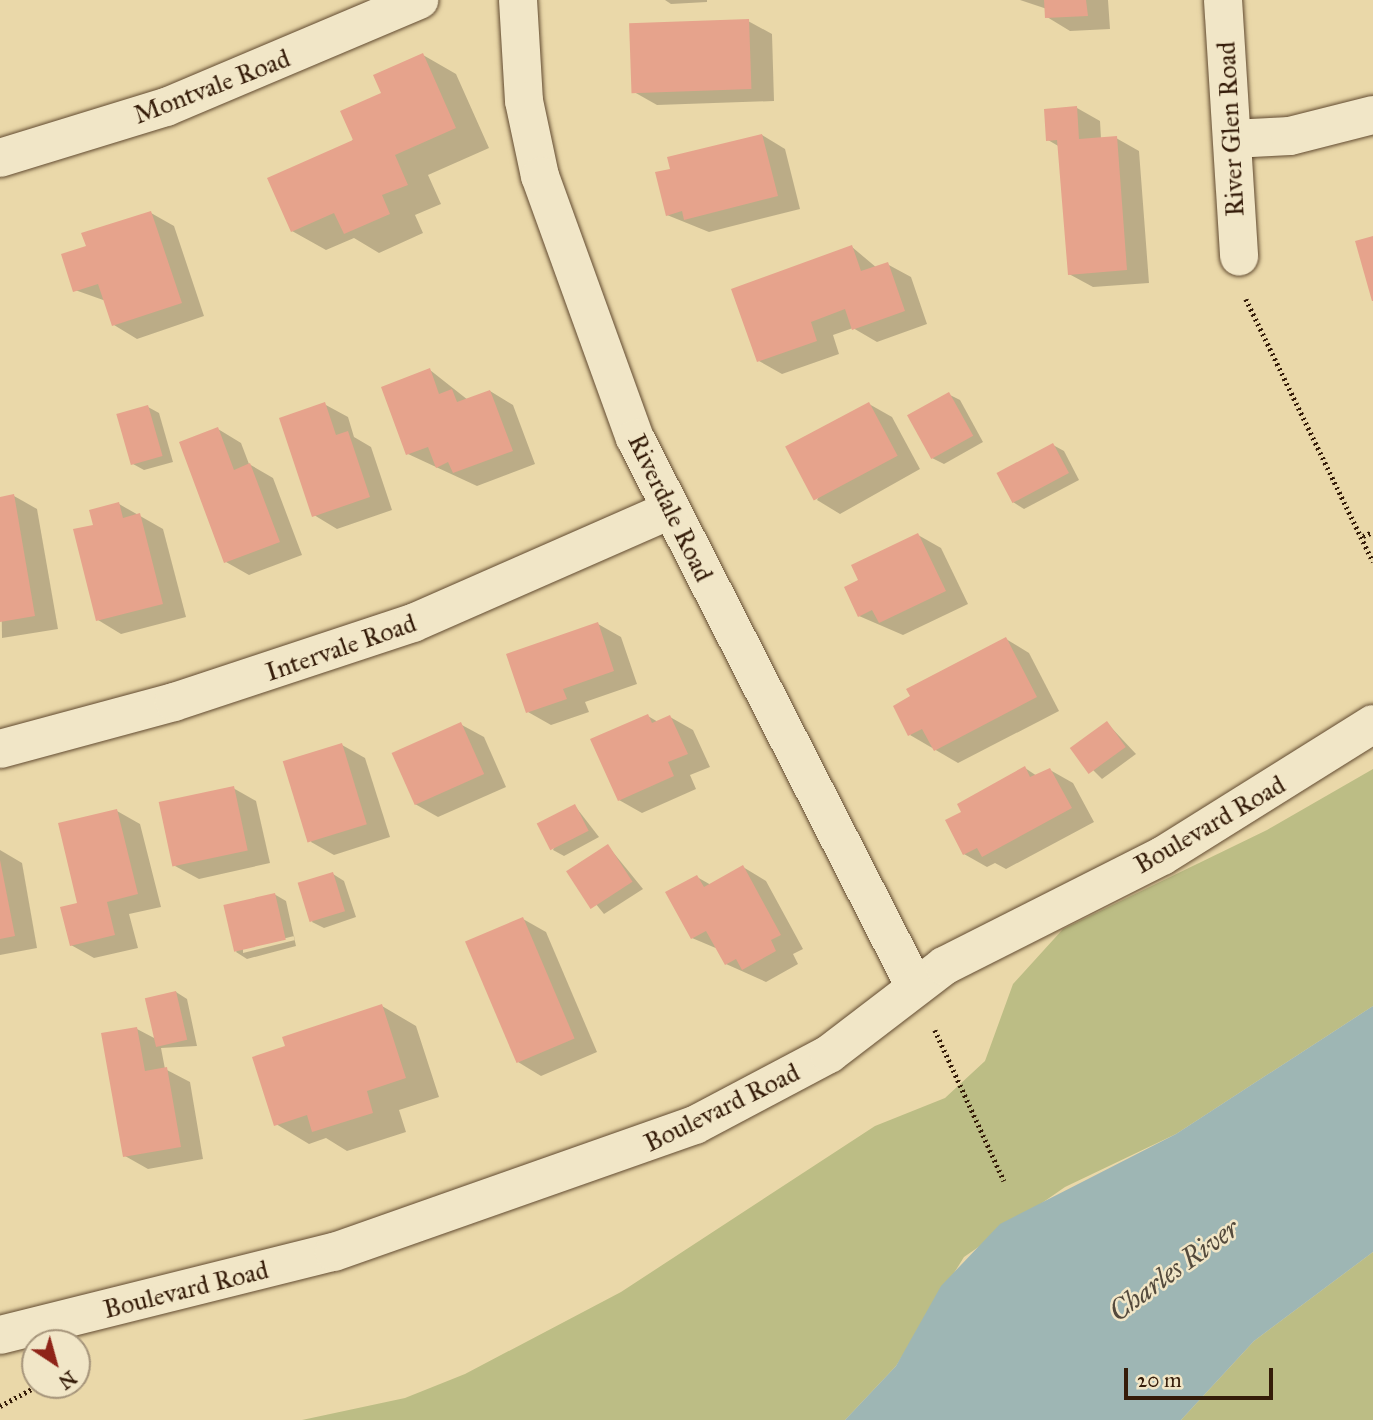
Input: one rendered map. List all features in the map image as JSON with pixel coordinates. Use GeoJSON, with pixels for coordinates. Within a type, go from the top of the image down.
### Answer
{"type":"FeatureCollection","features":[{"type":"Feature","properties":{"kind":"street","name":"Montvale Road"},"geometry":{"type":"LineString","coordinates":[[0,159],[166,107],[419,0]]}},
{"type":"Feature","properties":{"kind":"street","name":"Riverdale Road"},"geometry":{"type":"LineString","coordinates":[[518,0],[524,101],[540,176],[617,391],[668,511],[914,985]]}},
{"type":"Feature","properties":{"kind":"street","name":"River Glen Road"},"geometry":{"type":"LineString","coordinates":[[1223,0],[1238,257]]}},
{"type":"Feature","properties":{"kind":"street"},"geometry":{"type":"LineString","coordinates":[[1232,139],[1290,136],[1373,115]]}},
{"type":"Feature","properties":{"kind":"street","name":"Intervale Road"},"geometry":{"type":"LineString","coordinates":[[0,749],[186,699],[413,623],[668,511]]}},
{"type":"Feature","properties":{"kind":"street","name":"Boulevard Road"},"geometry":{"type":"LineString","coordinates":[[0,1335],[334,1252],[630,1152],[791,1077],[914,985],[1199,835],[1373,724]]}},
{"type":"Feature","properties":{"kind":"path"},"geometry":{"type":"LineString","coordinates":[[1238,257],[1258,335],[1363,536],[1373,562]]}},
{"type":"Feature","properties":{"kind":"path"},"geometry":{"type":"LineString","coordinates":[[1363,536],[1373,532]]}},
{"type":"Feature","properties":{"kind":"path"},"geometry":{"type":"LineString","coordinates":[[914,985],[1004,1181]]}},
{"type":"Feature","properties":{"kind":"path"},"geometry":{"type":"LineString","coordinates":[[0,1406],[21,1395]]}},
{"type":"Feature","properties":{"kind":"green space"},"geometry":{"type":"Polygon","coordinates":[[[1373,769],[1373,1006],[1176,1134],[1065,1187],[964,1257],[896,1366],[845,1420],[302,1420],[405,1398],[465,1374],[621,1292],[875,1126],[945,1098],[985,1061],[1013,984],[1063,929],[1267,830],[1373,769]]]}},
{"type":"Feature","properties":{"kind":"green space"},"geometry":{"type":"Polygon","coordinates":[[[1373,1252],[1373,1420],[1181,1420],[1254,1341],[1373,1252]]]}},
{"type":"Feature","properties":{"kind":"water","name":"Charles River"},"geometry":{"type":"Polygon","coordinates":[[[1373,1006],[1373,1252],[1254,1341],[1181,1420],[845,1420],[896,1366],[941,1286],[1000,1224],[1176,1134],[1373,1006]]]}},
{"type":"Feature","properties":{"kind":"building"},"geometry":{"type":"Polygon","coordinates":[[[1044,0],[1086,0],[1088,16],[1045,18],[1044,0]]]}},
{"type":"Feature","properties":{"kind":"building"},"geometry":{"type":"Polygon","coordinates":[[[749,19],[751,89],[632,93],[629,23],[749,19]]]}},
{"type":"Feature","properties":{"kind":"building"},"geometry":{"type":"Polygon","coordinates":[[[423,53],[456,128],[395,155],[408,185],[382,195],[390,214],[344,234],[334,213],[291,232],[267,178],[353,140],[340,111],[381,93],[373,75],[423,53]]]}},
{"type":"Feature","properties":{"kind":"building"},"geometry":{"type":"Polygon","coordinates":[[[1077,106],[1079,139],[1117,136],[1127,270],[1068,275],[1057,140],[1046,141],[1044,109],[1077,106]]]}},
{"type":"Feature","properties":{"kind":"building"},"geometry":{"type":"Polygon","coordinates":[[[762,134],[778,196],[684,220],[682,211],[666,216],[655,172],[670,169],[667,157],[762,134]]]}},
{"type":"Feature","properties":{"kind":"building"},"geometry":{"type":"Polygon","coordinates":[[[151,211],[182,303],[112,326],[98,284],[73,292],[61,254],[86,246],[81,233],[151,211]]]}},
{"type":"Feature","properties":{"kind":"building"},"geometry":{"type":"Polygon","coordinates":[[[1373,236],[1373,301],[1372,301],[1355,241],[1373,236]]]}},
{"type":"Feature","properties":{"kind":"building"},"geometry":{"type":"Polygon","coordinates":[[[852,245],[861,271],[888,262],[905,311],[852,330],[845,309],[811,322],[817,341],[757,362],[731,289],[852,245]]]}},
{"type":"Feature","properties":{"kind":"building"},"geometry":{"type":"Polygon","coordinates":[[[430,368],[439,394],[452,389],[457,402],[490,390],[513,451],[453,473],[448,462],[436,468],[428,447],[406,455],[381,387],[430,368]]]}},
{"type":"Feature","properties":{"kind":"building"},"geometry":{"type":"Polygon","coordinates":[[[949,392],[973,436],[931,459],[907,415],[949,392]]]}},
{"type":"Feature","properties":{"kind":"building"},"geometry":{"type":"Polygon","coordinates":[[[325,402],[336,435],[348,431],[370,497],[312,517],[279,418],[325,402]]]}},
{"type":"Feature","properties":{"kind":"building"},"geometry":{"type":"Polygon","coordinates":[[[869,402],[898,456],[814,500],[785,447],[869,402]]]}},
{"type":"Feature","properties":{"kind":"building"},"geometry":{"type":"Polygon","coordinates":[[[148,405],[163,456],[131,465],[116,414],[148,405]]]}},
{"type":"Feature","properties":{"kind":"building"},"geometry":{"type":"Polygon","coordinates":[[[218,427],[234,470],[250,463],[280,542],[224,563],[179,442],[218,427]]]}},
{"type":"Feature","properties":{"kind":"building"},"geometry":{"type":"Polygon","coordinates":[[[1053,443],[1069,473],[1012,503],[996,473],[1053,443]]]}},
{"type":"Feature","properties":{"kind":"building"},"geometry":{"type":"Polygon","coordinates":[[[14,494],[35,616],[0,622],[0,497],[14,494]]]}},
{"type":"Feature","properties":{"kind":"building"},"geometry":{"type":"Polygon","coordinates":[[[119,502],[123,518],[140,513],[163,604],[96,621],[73,529],[93,525],[89,510],[119,502]]]}},
{"type":"Feature","properties":{"kind":"building"},"geometry":{"type":"Polygon","coordinates":[[[918,533],[946,591],[879,623],[872,610],[858,617],[844,587],[858,580],[851,565],[918,533]]]}},
{"type":"Feature","properties":{"kind":"building"},"geometry":{"type":"Polygon","coordinates":[[[598,622],[614,671],[563,689],[567,699],[526,713],[506,654],[598,622]]]}},
{"type":"Feature","properties":{"kind":"building"},"geometry":{"type":"Polygon","coordinates":[[[1006,637],[1037,697],[934,751],[922,729],[908,736],[893,706],[910,696],[906,689],[1006,637]]]}},
{"type":"Feature","properties":{"kind":"building"},"geometry":{"type":"Polygon","coordinates":[[[648,714],[652,723],[670,715],[688,754],[668,762],[674,776],[618,801],[590,739],[648,714]]]}},
{"type":"Feature","properties":{"kind":"building"},"geometry":{"type":"Polygon","coordinates":[[[1107,721],[1126,747],[1089,774],[1070,748],[1107,721]]]}},
{"type":"Feature","properties":{"kind":"building"},"geometry":{"type":"Polygon","coordinates":[[[461,722],[484,774],[415,805],[392,753],[461,722]]]}},
{"type":"Feature","properties":{"kind":"building"},"geometry":{"type":"Polygon","coordinates":[[[342,743],[367,824],[308,842],[283,761],[342,743]]]}},
{"type":"Feature","properties":{"kind":"building"},"geometry":{"type":"Polygon","coordinates":[[[1025,766],[1030,777],[1050,768],[1072,808],[982,857],[977,848],[963,855],[945,820],[961,812],[957,804],[1025,766]]]}},
{"type":"Feature","properties":{"kind":"building"},"geometry":{"type":"Polygon","coordinates":[[[234,786],[248,851],[172,867],[159,802],[234,786]]]}},
{"type":"Feature","properties":{"kind":"building"},"geometry":{"type":"Polygon","coordinates":[[[575,804],[589,831],[550,850],[537,824],[575,804]]]}},
{"type":"Feature","properties":{"kind":"building"},"geometry":{"type":"Polygon","coordinates":[[[117,809],[138,894],[107,902],[115,935],[70,946],[60,907],[77,903],[58,823],[117,809]]]}},
{"type":"Feature","properties":{"kind":"building"},"geometry":{"type":"Polygon","coordinates":[[[608,844],[633,882],[591,909],[566,871],[608,844]]]}},
{"type":"Feature","properties":{"kind":"building"},"geometry":{"type":"Polygon","coordinates":[[[0,860],[15,936],[0,939],[0,860]]]}},
{"type":"Feature","properties":{"kind":"building"},"geometry":{"type":"Polygon","coordinates":[[[743,865],[781,935],[771,940],[776,951],[742,970],[736,959],[725,965],[706,931],[691,939],[665,892],[697,875],[704,887],[743,865]]]}},
{"type":"Feature","properties":{"kind":"building"},"geometry":{"type":"Polygon","coordinates":[[[333,872],[345,911],[310,922],[298,883],[333,872]]]}},
{"type":"Feature","properties":{"kind":"building"},"geometry":{"type":"Polygon","coordinates":[[[275,893],[286,940],[234,952],[223,905],[275,893]]]}},
{"type":"Feature","properties":{"kind":"building"},"geometry":{"type":"Polygon","coordinates":[[[523,917],[575,1039],[517,1063],[465,942],[523,917]]]}},
{"type":"Feature","properties":{"kind":"building"},"geometry":{"type":"Polygon","coordinates":[[[176,991],[187,1040],[156,1047],[145,998],[176,991]]]}},
{"type":"Feature","properties":{"kind":"building"},"geometry":{"type":"Polygon","coordinates":[[[382,1004],[406,1078],[367,1091],[373,1113],[312,1132],[307,1115],[274,1126],[252,1057],[285,1046],[282,1037],[382,1004]]]}},
{"type":"Feature","properties":{"kind":"building"},"geometry":{"type":"Polygon","coordinates":[[[137,1027],[145,1071],[167,1067],[181,1147],[123,1157],[101,1033],[137,1027]]]}}]}
